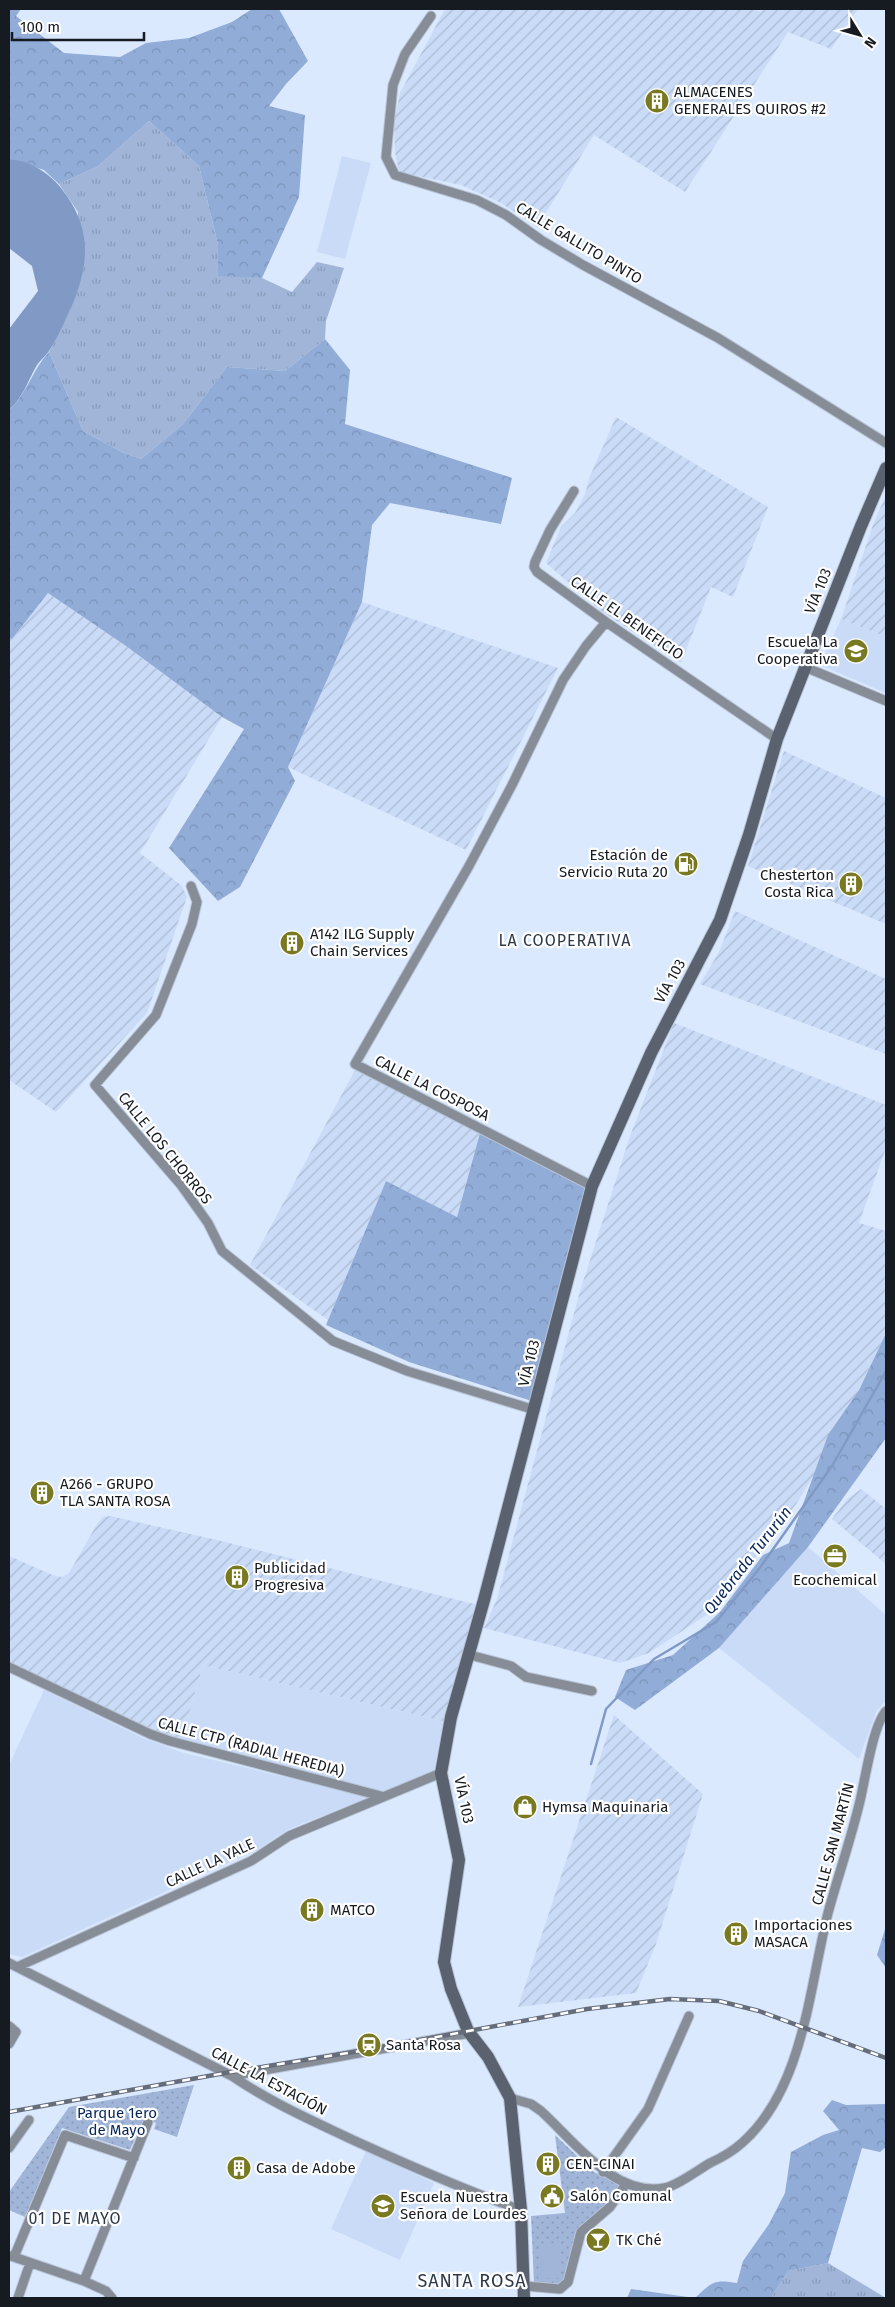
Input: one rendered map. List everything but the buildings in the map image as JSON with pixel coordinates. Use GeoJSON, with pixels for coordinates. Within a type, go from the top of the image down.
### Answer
{"type":"FeatureCollection","features":[{"type":"Feature","properties":{"kind":"main road","name":"VÍA 103"},"geometry":{"type":"LineString","coordinates":[[525,2292],[521,2210],[510,2098],[488,2057],[470,2033],[451,1988],[444,1962],[459,1860],[441,1773],[451,1717],[470,1655],[592,1186],[651,1053],[720,920],[777,739],[861,526],[886,468]]}},
{"type":"Feature","properties":{"kind":"street","name":"CALLE GALLITO PINTO"},"geometry":{"type":"LineString","coordinates":[[431,16],[405,54],[393,86],[386,157],[394,175],[477,200],[506,215],[541,240],[583,265],[718,338],[886,443]]}},
{"type":"Feature","properties":{"kind":"street","name":"CALLE EL BENEFICIO"},"geometry":{"type":"LineString","coordinates":[[574,491],[550,530],[535,562],[534,567],[537,572],[606,622],[777,739]]}},
{"type":"Feature","properties":{"kind":"street","name":"CALLE LA COSPOSA"},"geometry":{"type":"LineString","coordinates":[[592,1186],[355,1064],[469,866],[573,664],[606,622]]}},
{"type":"Feature","properties":{"kind":"street"},"geometry":{"type":"LineString","coordinates":[[805,667],[886,701]]}},
{"type":"Feature","properties":{"kind":"street","name":"CALLE LOS CHORROS"},"geometry":{"type":"LineString","coordinates":[[191,886],[197,902],[192,924],[156,1015],[96,1085],[181,1185],[208,1223],[222,1250],[333,1341],[407,1371],[535,1410]]}},
{"type":"Feature","properties":{"kind":"street"},"geometry":{"type":"LineString","coordinates":[[470,1655],[511,1666],[526,1677],[592,1691]]}},
{"type":"Feature","properties":{"kind":"street","name":"CALLE CTP (RADIAL HEREDIA)"},"geometry":{"type":"LineString","coordinates":[[9,1667],[150,1734],[170,1741],[380,1796]]}},
{"type":"Feature","properties":{"kind":"street","name":"CALLE SAN MARTÍN"},"geometry":{"type":"LineString","coordinates":[[510,2098],[531,2104],[541,2111],[603,2172],[626,2184],[651,2189],[666,2188],[741,2144],[770,2109],[784,2081],[804,2026],[828,1914],[853,1829],[874,1740],[881,1716],[886,1711]]}},
{"type":"Feature","properties":{"kind":"street","name":"CALLE LA YALE"},"geometry":{"type":"LineString","coordinates":[[13,1965],[251,1861],[289,1836],[380,1796],[441,1773]]}},
{"type":"Feature","properties":{"kind":"street","name":"CALLE LA ESTACIÓN"},"geometry":{"type":"LineString","coordinates":[[13,1965],[232,2076],[257,2094],[407,2165],[521,2210]]}},
{"type":"Feature","properties":{"kind":"street"},"geometry":{"type":"LineString","coordinates":[[603,2172],[648,2109],[689,2016]]}},
{"type":"Feature","properties":{"kind":"street"},"geometry":{"type":"LineString","coordinates":[[9,2026],[16,2032],[9,2044]]}},
{"type":"Feature","properties":{"kind":"street"},"geometry":{"type":"LineString","coordinates":[[232,2076],[470,2033]]}},
{"type":"Feature","properties":{"kind":"street"},"geometry":{"type":"LineString","coordinates":[[257,2094],[254,2080],[258,2074],[266,2071]]}},
{"type":"Feature","properties":{"kind":"street"},"geometry":{"type":"LineString","coordinates":[[9,2148],[29,2120]]}},
{"type":"Feature","properties":{"kind":"street"},"geometry":{"type":"LineString","coordinates":[[84,2281],[148,2122]]}},
{"type":"Feature","properties":{"kind":"street"},"geometry":{"type":"LineString","coordinates":[[112,2298],[106,2291],[84,2281],[11,2256],[65,2135],[134,2158]]}},
{"type":"Feature","properties":{"kind":"street"},"geometry":{"type":"LineString","coordinates":[[525,2292],[560,2289],[565,2286],[568,2282],[582,2232],[610,2207],[626,2184]]}},
{"type":"Feature","properties":{"kind":"street"},"geometry":{"type":"LineString","coordinates":[[18,2298],[30,2263]]}},
{"type":"Feature","properties":{"kind":"shaded area"},"geometry":{"type":"Polygon","coordinates":[[[445,9],[755,9],[761,12],[763,9],[858,9],[831,49],[788,32],[685,192],[594,135],[537,227],[501,203],[461,185],[399,172],[395,152],[394,123],[400,93],[445,9]]]}},
{"type":"Feature","properties":{"kind":"shaded area"},"geometry":{"type":"Polygon","coordinates":[[[342,156],[371,163],[345,259],[317,252],[342,156]]]}},
{"type":"Feature","properties":{"kind":"shaded area"},"geometry":{"type":"Polygon","coordinates":[[[9,159],[35,166],[62,189],[76,212],[82,227],[85,242],[85,258],[78,289],[59,333],[48,353],[37,365],[22,394],[9,410],[9,329],[38,291],[32,266],[9,248],[9,159]]]}},
{"type":"Feature","properties":{"kind":"shaded area"},"geometry":{"type":"Polygon","coordinates":[[[616,417],[768,507],[733,597],[711,587],[681,663],[601,611],[546,563],[561,527],[575,513],[585,494],[590,476],[616,417]]]}},
{"type":"Feature","properties":{"kind":"shaded area"},"geometry":{"type":"Polygon","coordinates":[[[886,495],[886,637],[841,619],[874,522],[886,495]]]}},
{"type":"Feature","properties":{"kind":"shaded area"},"geometry":{"type":"Polygon","coordinates":[[[48,593],[126,646],[222,717],[140,853],[182,886],[187,897],[147,1013],[56,1112],[9,1080],[9,637],[13,638],[48,593]]]}},
{"type":"Feature","properties":{"kind":"shaded area"},"geometry":{"type":"Polygon","coordinates":[[[362,602],[558,668],[466,850],[288,767],[362,602]]]}},
{"type":"Feature","properties":{"kind":"shaded area","name":"Escuela La Cooperativa"},"geometry":{"type":"Polygon","coordinates":[[[841,619],[886,637],[886,693],[820,665],[841,619]]]}},
{"type":"Feature","properties":{"kind":"shaded area"},"geometry":{"type":"Polygon","coordinates":[[[784,751],[886,798],[886,924],[748,866],[784,751]]]}},
{"type":"Feature","properties":{"kind":"shaded area"},"geometry":{"type":"Polygon","coordinates":[[[735,911],[886,979],[886,1054],[700,984],[719,952],[735,911]]]}},
{"type":"Feature","properties":{"kind":"shaded area"},"geometry":{"type":"Polygon","coordinates":[[[674,1023],[886,1105],[886,1148],[859,1223],[886,1231],[886,1333],[832,1445],[797,1503],[714,1610],[649,1653],[620,1663],[484,1628],[497,1599],[580,1291],[630,1136],[674,1023]]]}},
{"type":"Feature","properties":{"kind":"shaded area"},"geometry":{"type":"Polygon","coordinates":[[[355,1070],[480,1133],[457,1217],[386,1181],[328,1320],[250,1265],[355,1070]]]}},
{"type":"Feature","properties":{"kind":"shaded area"},"geometry":{"type":"Polygon","coordinates":[[[861,1489],[886,1509],[886,1564],[832,1519],[847,1499],[861,1489]]]}},
{"type":"Feature","properties":{"kind":"shaded area"},"geometry":{"type":"Polygon","coordinates":[[[110,1516],[217,1540],[478,1605],[443,1721],[203,1665],[181,1741],[151,1730],[9,1662],[9,1556],[55,1576],[62,1577],[69,1573],[97,1524],[103,1517],[110,1516]]]}},
{"type":"Feature","properties":{"kind":"shaded area"},"geometry":{"type":"Polygon","coordinates":[[[808,1547],[886,1615],[886,1701],[877,1710],[859,1759],[719,1648],[808,1547]]]}},
{"type":"Feature","properties":{"kind":"shaded area"},"geometry":{"type":"Polygon","coordinates":[[[203,1665],[443,1721],[434,1771],[385,1792],[181,1741],[203,1665]]]}},
{"type":"Feature","properties":{"kind":"shaded area"},"geometry":{"type":"Polygon","coordinates":[[[44,1690],[143,1738],[184,1753],[369,1797],[289,1829],[257,1850],[22,1957],[9,1954],[9,1765],[44,1690]]]}},
{"type":"Feature","properties":{"kind":"shaded area"},"geometry":{"type":"Polygon","coordinates":[[[614,1715],[703,1794],[656,1944],[636,1993],[518,2007],[614,1715]]]}},
{"type":"Feature","properties":{"kind":"shaded area","name":"Escuela Nuestra Señora de Lourdes"},"geometry":{"type":"Polygon","coordinates":[[[366,2151],[434,2183],[400,2260],[331,2229],[366,2151]]]}},
{"type":"Feature","properties":{"kind":"green space"},"geometry":{"type":"Polygon","coordinates":[[[9,9],[21,9],[16,16],[64,53],[120,57],[146,43],[189,38],[232,22],[252,9],[279,9],[308,61],[286,84],[269,106],[305,115],[299,197],[262,278],[218,276],[218,245],[199,166],[149,121],[97,167],[59,184],[44,170],[9,159],[9,9]]]}},
{"type":"Feature","properties":{"kind":"green space"},"geometry":{"type":"Polygon","coordinates":[[[149,121],[199,166],[218,245],[218,275],[262,278],[292,292],[317,262],[344,268],[326,321],[325,339],[285,371],[227,367],[183,424],[141,459],[122,452],[83,431],[49,352],[70,310],[78,212],[59,184],[97,167],[149,121]]]}},
{"type":"Feature","properties":{"kind":"green space"},"geometry":{"type":"Polygon","coordinates":[[[325,339],[350,370],[345,424],[512,478],[501,524],[390,503],[372,525],[362,602],[288,767],[295,781],[240,887],[218,901],[169,848],[244,729],[222,717],[126,646],[48,593],[12,639],[9,637],[9,410],[20,397],[38,366],[49,352],[83,431],[122,452],[141,459],[183,424],[227,367],[285,371],[325,339]]]}},
{"type":"Feature","properties":{"kind":"green space"},"geometry":{"type":"Polygon","coordinates":[[[480,1133],[586,1188],[532,1401],[409,1362],[326,1325],[386,1181],[457,1217],[480,1133]]]}},
{"type":"Feature","properties":{"kind":"green space"},"geometry":{"type":"Polygon","coordinates":[[[886,1333],[886,1438],[808,1547],[719,1648],[635,1710],[615,1697],[626,1670],[673,1655],[720,1612],[763,1555],[789,1543],[828,1435],[859,1390],[886,1333]]]}},
{"type":"Feature","properties":{"kind":"green space"},"geometry":{"type":"Polygon","coordinates":[[[886,1926],[886,1968],[877,1955],[886,1926]]]}},
{"type":"Feature","properties":{"kind":"green space","name":"Parque 1ero de Mayo"},"geometry":{"type":"Polygon","coordinates":[[[194,2085],[177,2137],[154,2129],[156,2123],[144,2118],[130,2150],[62,2128],[25,2217],[9,2210],[9,2192],[69,2107],[194,2085]]]}},
{"type":"Feature","properties":{"kind":"green space"},"geometry":{"type":"Polygon","coordinates":[[[832,2100],[846,2105],[886,2104],[886,2147],[880,2152],[862,2148],[828,2263],[788,2271],[771,2298],[695,2298],[714,2283],[723,2281],[737,2283],[743,2261],[769,2224],[785,2193],[791,2152],[823,2135],[839,2130],[823,2111],[832,2100]]]}},
{"type":"Feature","properties":{"kind":"green space"},"geometry":{"type":"Polygon","coordinates":[[[555,2135],[594,2172],[621,2185],[610,2203],[578,2232],[565,2279],[559,2285],[534,2284],[531,2216],[565,2213],[555,2135]]]}},
{"type":"Feature","properties":{"kind":"green space"},"geometry":{"type":"Polygon","coordinates":[[[539,2243],[560,2243],[560,2278],[538,2278],[539,2243]]]}},
{"type":"Feature","properties":{"kind":"green space"},"geometry":{"type":"Polygon","coordinates":[[[828,2263],[886,2298],[771,2298],[788,2271],[828,2263]]]}},
{"type":"Feature","properties":{"kind":"green space"},"geometry":{"type":"Polygon","coordinates":[[[631,2289],[695,2298],[627,2298],[631,2289]]]}},
{"type":"Feature","properties":{"kind":"waterway","name":"Quebrada Tururún"},"geometry":{"type":"LineString","coordinates":[[591,1764],[606,1709],[654,1659],[716,1622],[759,1569],[832,1466],[886,1371]]}},
{"type":"Feature","properties":{"kind":"railway"},"geometry":{"type":"LineString","coordinates":[[9,2112],[372,2049],[587,2009],[670,1999],[719,2001],[759,2011],[886,2058]]}},
{"type":"Feature","properties":{"kind":"place","name":"ALMACENES GENERALES QUIROS #2"},"geometry":{"type":"Point","coordinates":[657,101]}},
{"type":"Feature","properties":{"kind":"place","name":"Escuela La Cooperativa"},"geometry":{"type":"Point","coordinates":[856,651]}},
{"type":"Feature","properties":{"kind":"place","name":"Estación de Servicio Ruta 20"},"geometry":{"type":"Point","coordinates":[686,864]}},
{"type":"Feature","properties":{"kind":"place","name":"Chesterton Costa Rica"},"geometry":{"type":"Point","coordinates":[851,884]}},
{"type":"Feature","properties":{"kind":"place","name":"A142 ILG Supply Chain Services"},"geometry":{"type":"Point","coordinates":[292,943]}},
{"type":"Feature","properties":{"kind":"place","name":"A266 - GRUPO TLA SANTA ROSA"},"geometry":{"type":"Point","coordinates":[42,1493]}},
{"type":"Feature","properties":{"kind":"place","name":"Ecochemical"},"geometry":{"type":"Point","coordinates":[835,1556]}},
{"type":"Feature","properties":{"kind":"place","name":"Publicidad Progresiva"},"geometry":{"type":"Point","coordinates":[237,1577]}},
{"type":"Feature","properties":{"kind":"place","name":"Hymsa Maquinaria"},"geometry":{"type":"Point","coordinates":[525,1807]}},
{"type":"Feature","properties":{"kind":"place","name":"MATCO"},"geometry":{"type":"Point","coordinates":[312,1910]}},
{"type":"Feature","properties":{"kind":"place","name":"Importaciones MASACA"},"geometry":{"type":"Point","coordinates":[736,1934]}},
{"type":"Feature","properties":{"kind":"place","name":"Santa Rosa"},"geometry":{"type":"Point","coordinates":[369,2045]}},
{"type":"Feature","properties":{"kind":"place","name":"CEN-CINAI"},"geometry":{"type":"Point","coordinates":[548,2164]}},
{"type":"Feature","properties":{"kind":"place","name":"Casa de Adobe"},"geometry":{"type":"Point","coordinates":[239,2168]}},
{"type":"Feature","properties":{"kind":"place","name":"Salón Comunal"},"geometry":{"type":"Point","coordinates":[552,2196]}},
{"type":"Feature","properties":{"kind":"place","name":"Escuela Nuestra Señora de Lourdes"},"geometry":{"type":"Point","coordinates":[383,2206]}},
{"type":"Feature","properties":{"kind":"place","name":"TK Ché"},"geometry":{"type":"Point","coordinates":[598,2240]}},
{"type":"Feature","properties":{"kind":"district","name":"LA COOPERATIVA"},"geometry":{"type":"Point","coordinates":[565,940]}},
{"type":"Feature","properties":{"kind":"district","name":"01 DE MAYO"},"geometry":{"type":"Point","coordinates":[75,2218]}},
{"type":"Feature","properties":{"kind":"district","name":"SANTA ROSA"},"geometry":{"type":"Point","coordinates":[472,2281]}}]}
